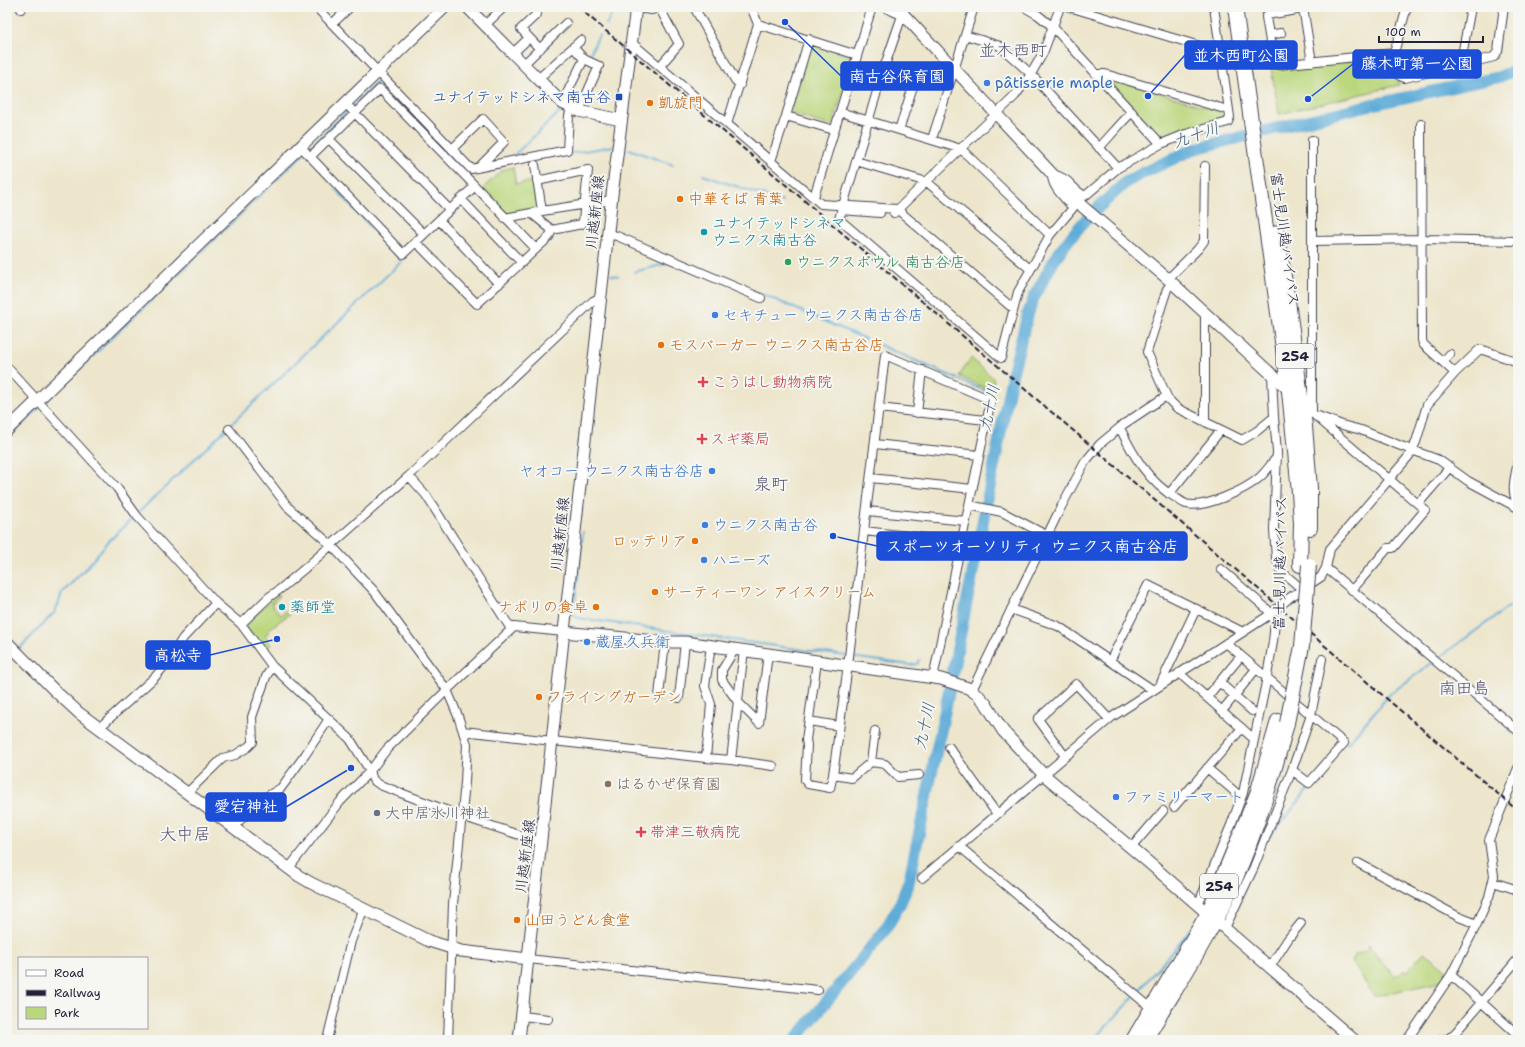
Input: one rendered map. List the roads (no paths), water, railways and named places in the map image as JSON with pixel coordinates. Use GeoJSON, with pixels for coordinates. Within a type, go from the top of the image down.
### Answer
{"type":"FeatureCollection","features":[{"type":"Feature","properties":{"kind":"highway","name":"富士見川越バイパス"},"geometry":{"type":"LineString","coordinates":[[1235,7],[1255,115]]}},
{"type":"Feature","properties":{"kind":"highway","name":"富士見川越バイパス"},"geometry":{"type":"LineString","coordinates":[[1243,7],[1289,391],[1299,492],[1304,565]]}},
{"type":"Feature","properties":{"kind":"highway","name":"富士見川越バイパス"},"geometry":{"type":"LineString","coordinates":[[1145,1040],[1190,965],[1211,916],[1257,794],[1283,722],[1297,632],[1310,488],[1305,426],[1300,402],[1290,316],[1260,150]]}},
{"type":"Feature","properties":{"kind":"highway","name":"富士見川越バイパス"},"geometry":{"type":"LineString","coordinates":[[1133,1040],[1211,916]]}},
{"type":"Feature","properties":{"kind":"street"},"geometry":{"type":"LineString","coordinates":[[332,24],[350,7]]}},
{"type":"Feature","properties":{"kind":"street"},"geometry":{"type":"LineString","coordinates":[[7,430],[378,72],[412,44],[445,7]]}},
{"type":"Feature","properties":{"kind":"street"},"geometry":{"type":"LineString","coordinates":[[467,7],[523,65],[571,107],[621,120]]}},
{"type":"Feature","properties":{"kind":"street"},"geometry":{"type":"LineString","coordinates":[[485,25],[504,7]]}},
{"type":"Feature","properties":{"kind":"street"},"geometry":{"type":"LineString","coordinates":[[635,8],[652,10],[657,7],[679,44],[660,66]]}},
{"type":"Feature","properties":{"kind":"street"},"geometry":{"type":"LineString","coordinates":[[694,7],[735,80],[740,84]]}},
{"type":"Feature","properties":{"kind":"street"},"geometry":{"type":"LineString","coordinates":[[727,124],[758,24],[751,7]]}},
{"type":"Feature","properties":{"kind":"street"},"geometry":{"type":"LineString","coordinates":[[814,197],[872,7]]}},
{"type":"Feature","properties":{"kind":"street"},"geometry":{"type":"LineString","coordinates":[[887,7],[904,10],[996,114],[1083,206],[1170,281],[1312,413],[1425,510],[1393,548],[1388,548],[1352,590]]}},
{"type":"Feature","properties":{"kind":"street"},"geometry":{"type":"LineString","coordinates":[[932,139],[974,7]]}},
{"type":"Feature","properties":{"kind":"street"},"geometry":{"type":"LineString","coordinates":[[1024,7],[1038,15],[1053,27],[1161,144]]}},
{"type":"Feature","properties":{"kind":"street"},"geometry":{"type":"LineString","coordinates":[[895,212],[962,149],[1015,96],[1031,74],[1043,53],[1060,7]]}},
{"type":"Feature","properties":{"kind":"street"},"geometry":{"type":"LineString","coordinates":[[1069,7],[1220,52]]}},
{"type":"Feature","properties":{"kind":"street"},"geometry":{"type":"LineString","coordinates":[[1052,174],[1064,178],[1085,196],[1118,168],[1161,144],[1186,134],[1228,122],[1230,117],[1214,7]]}},
{"type":"Feature","properties":{"kind":"street"},"geometry":{"type":"LineString","coordinates":[[1407,7],[1394,53],[1400,76],[1402,78],[1496,56],[1504,7]]}},
{"type":"Feature","properties":{"kind":"street"},"geometry":{"type":"LineString","coordinates":[[1461,65],[1470,7]]}},
{"type":"Feature","properties":{"kind":"street"},"geometry":{"type":"LineString","coordinates":[[318,8],[471,169],[566,150],[569,116],[584,59]]}},
{"type":"Feature","properties":{"kind":"street","name":"川越新座線"},"geometry":{"type":"LineString","coordinates":[[519,1040],[608,234],[635,8]]}},
{"type":"Feature","properties":{"kind":"street"},"geometry":{"type":"LineString","coordinates":[[1312,62],[1303,8],[1267,15],[1266,17],[1273,60],[1279,65],[1312,62],[1394,53]]}},
{"type":"Feature","properties":{"kind":"street"},"geometry":{"type":"LineString","coordinates":[[904,10],[884,68],[839,216],[841,220],[1001,358],[1018,292],[1050,235],[1073,208],[1054,185],[1052,174]]}},
{"type":"Feature","properties":{"kind":"street"},"geometry":{"type":"LineString","coordinates":[[537,14],[521,29],[540,49]]}},
{"type":"Feature","properties":{"kind":"street"},"geometry":{"type":"LineString","coordinates":[[523,65],[566,23]]}},
{"type":"Feature","properties":{"kind":"street"},"geometry":{"type":"LineString","coordinates":[[758,24],[857,55]]}},
{"type":"Feature","properties":{"kind":"street"},"geometry":{"type":"LineString","coordinates":[[1269,35],[1281,33]]}},
{"type":"Feature","properties":{"kind":"street"},"geometry":{"type":"LineString","coordinates":[[965,35],[1000,46],[1031,74],[1118,168]]}},
{"type":"Feature","properties":{"kind":"street"},"geometry":{"type":"LineString","coordinates":[[512,54],[529,38]]}},
{"type":"Feature","properties":{"kind":"street"},"geometry":{"type":"LineString","coordinates":[[771,161],[786,116],[808,39]]}},
{"type":"Feature","properties":{"kind":"street"},"geometry":{"type":"LineString","coordinates":[[538,79],[581,40]]}},
{"type":"Feature","properties":{"kind":"street"},"geometry":{"type":"LineString","coordinates":[[631,42],[821,204],[895,212],[1013,310]]}},
{"type":"Feature","properties":{"kind":"street"},"geometry":{"type":"LineString","coordinates":[[571,107],[599,66],[584,59],[573,47]]}},
{"type":"Feature","properties":{"kind":"street"},"geometry":{"type":"LineString","coordinates":[[884,68],[948,86]]}},
{"type":"Feature","properties":{"kind":"street"},"geometry":{"type":"LineString","coordinates":[[1096,74],[1105,74],[1228,110]]}},
{"type":"Feature","properties":{"kind":"street"},"geometry":{"type":"LineString","coordinates":[[899,130],[916,77]]}},
{"type":"Feature","properties":{"kind":"street"},"geometry":{"type":"LineString","coordinates":[[310,157],[380,89],[536,249]]}},
{"type":"Feature","properties":{"kind":"street"},"geometry":{"type":"LineString","coordinates":[[346,104],[450,210]]}},
{"type":"Feature","properties":{"kind":"street"},"geometry":{"type":"LineString","coordinates":[[840,112],[962,149],[1050,235]]}},
{"type":"Feature","properties":{"kind":"street"},"geometry":{"type":"LineString","coordinates":[[1099,148],[1132,112]]}},
{"type":"Feature","properties":{"kind":"street"},"geometry":{"type":"LineString","coordinates":[[786,116],[834,130]]}},
{"type":"Feature","properties":{"kind":"street"},"geometry":{"type":"LineString","coordinates":[[452,149],[483,119],[504,142],[477,168]]}},
{"type":"Feature","properties":{"kind":"street"},"geometry":{"type":"LineString","coordinates":[[1421,124],[1422,340],[1423,344],[1455,373]]}},
{"type":"Feature","properties":{"kind":"street"},"geometry":{"type":"LineString","coordinates":[[329,139],[424,234]]}},
{"type":"Feature","properties":{"kind":"street"},"geometry":{"type":"LineString","coordinates":[[1312,140],[1312,413]]}},
{"type":"Feature","properties":{"kind":"street"},"geometry":{"type":"LineString","coordinates":[[301,147],[403,254],[475,186]]}},
{"type":"Feature","properties":{"kind":"street"},"geometry":{"type":"LineString","coordinates":[[856,161],[927,182],[1030,269]]}},
{"type":"Feature","properties":{"kind":"street"},"geometry":{"type":"LineString","coordinates":[[534,165],[542,211]]}},
{"type":"Feature","properties":{"kind":"street"},"geometry":{"type":"LineString","coordinates":[[1205,166],[1204,241],[1170,281],[1147,352],[1168,399],[1178,408],[1205,422],[1242,440],[1257,431],[1274,417]]}},
{"type":"Feature","properties":{"kind":"street"},"geometry":{"type":"LineString","coordinates":[[537,181],[588,170],[582,224],[552,230]]}},
{"type":"Feature","properties":{"kind":"street"},"geometry":{"type":"LineString","coordinates":[[461,199],[522,262]]}},
{"type":"Feature","properties":{"kind":"street"},"geometry":{"type":"LineString","coordinates":[[505,218],[612,200]]}},
{"type":"Feature","properties":{"kind":"street"},"geometry":{"type":"LineString","coordinates":[[531,213],[552,230]]}},
{"type":"Feature","properties":{"kind":"street"},"geometry":{"type":"LineString","coordinates":[[439,220],[499,284]]}},
{"type":"Feature","properties":{"kind":"street"},"geometry":{"type":"LineString","coordinates":[[416,242],[477,304],[549,237],[552,230]]}},
{"type":"Feature","properties":{"kind":"street"},"geometry":{"type":"LineString","coordinates":[[608,234],[617,236],[761,298]]}},
{"type":"Feature","properties":{"kind":"street"},"geometry":{"type":"LineString","coordinates":[[1312,241],[1422,239],[1518,241]]}},
{"type":"Feature","properties":{"kind":"street"},"geometry":{"type":"LineString","coordinates":[[241,624],[269,597],[279,590],[409,476],[593,301],[601,297]]}},
{"type":"Feature","properties":{"kind":"street"},"geometry":{"type":"LineString","coordinates":[[1204,313],[1205,422]]}},
{"type":"Feature","properties":{"kind":"street"},"geometry":{"type":"LineString","coordinates":[[922,878],[1109,719],[1271,614],[1289,598],[1321,577],[1326,568],[1330,549],[1390,479],[1412,450],[1427,405],[1455,373],[1480,349],[1518,362]]}},
{"type":"Feature","properties":{"kind":"street"},"geometry":{"type":"LineString","coordinates":[[1443,362],[1450,354]]}},
{"type":"Feature","properties":{"kind":"street"},"geometry":{"type":"LineString","coordinates":[[816,661],[806,740],[808,745],[805,780],[808,784],[830,788],[848,665],[885,355],[991,400],[972,489],[973,506],[966,521],[961,542],[937,678]]}},
{"type":"Feature","properties":{"kind":"street"},"geometry":{"type":"LineString","coordinates":[[7,367],[117,488],[137,516],[216,603],[241,624],[272,666],[350,740],[370,771],[374,780],[386,789],[461,816],[541,842]]}},
{"type":"Feature","properties":{"kind":"street"},"geometry":{"type":"LineString","coordinates":[[917,413],[922,370]]}},
{"type":"Feature","properties":{"kind":"street"},"geometry":{"type":"LineString","coordinates":[[1272,375],[1277,458],[1274,530],[1276,558],[1282,572],[1303,590]]}},
{"type":"Feature","properties":{"kind":"street"},"geometry":{"type":"LineString","coordinates":[[972,690],[1085,462],[1100,444],[1166,396]]}},
{"type":"Feature","properties":{"kind":"street"},"geometry":{"type":"LineString","coordinates":[[879,408],[986,420]]}},
{"type":"Feature","properties":{"kind":"street"},"geometry":{"type":"LineString","coordinates":[[1312,413],[1439,460],[1468,481],[1518,508]]}},
{"type":"Feature","properties":{"kind":"street"},"geometry":{"type":"LineString","coordinates":[[1120,428],[1130,449],[1157,485],[1186,504],[1207,503],[1237,492],[1259,478],[1277,458]]}},
{"type":"Feature","properties":{"kind":"street"},"geometry":{"type":"LineString","coordinates":[[229,429],[289,508],[330,545],[374,591],[447,690],[468,744],[453,904],[448,1040]]}},
{"type":"Feature","properties":{"kind":"street"},"geometry":{"type":"LineString","coordinates":[[1169,494],[1221,430]]}},
{"type":"Feature","properties":{"kind":"street"},"geometry":{"type":"LineString","coordinates":[[875,444],[979,455]]}},
{"type":"Feature","properties":{"kind":"street"},"geometry":{"type":"LineString","coordinates":[[1518,462],[1513,489],[1514,498],[1518,505]]}},
{"type":"Feature","properties":{"kind":"street"},"geometry":{"type":"LineString","coordinates":[[1418,504],[1450,467]]}},
{"type":"Feature","properties":{"kind":"street"},"geometry":{"type":"LineString","coordinates":[[409,476],[426,495],[511,629]]}},
{"type":"Feature","properties":{"kind":"street"},"geometry":{"type":"LineString","coordinates":[[870,478],[972,489]]}},
{"type":"Feature","properties":{"kind":"street"},"geometry":{"type":"LineString","coordinates":[[973,506],[1002,512],[1048,536]]}},
{"type":"Feature","properties":{"kind":"street"},"geometry":{"type":"LineString","coordinates":[[867,511],[966,521]]}},
{"type":"Feature","properties":{"kind":"street"},"geometry":{"type":"LineString","coordinates":[[864,531],[961,542]]}},
{"type":"Feature","properties":{"kind":"street"},"geometry":{"type":"LineString","coordinates":[[1326,568],[1518,731]]}},
{"type":"Feature","properties":{"kind":"street"},"geometry":{"type":"LineString","coordinates":[[1211,916],[1231,825],[1241,797],[1254,739],[1267,678],[1275,622],[1271,614],[1221,569]]}},
{"type":"Feature","properties":{"kind":"street"},"geometry":{"type":"LineString","coordinates":[[1110,662],[1148,585],[1243,632]]}},
{"type":"Feature","properties":{"kind":"street"},"geometry":{"type":"LineString","coordinates":[[100,727],[155,677],[166,664],[183,638],[216,603]]}},
{"type":"Feature","properties":{"kind":"street"},"geometry":{"type":"LineString","coordinates":[[1011,609],[1058,626],[1110,662],[1156,688]]}},
{"type":"Feature","properties":{"kind":"street"},"geometry":{"type":"LineString","coordinates":[[1156,688],[1196,609]]}},
{"type":"Feature","properties":{"kind":"street"},"geometry":{"type":"LineString","coordinates":[[289,868],[340,802],[370,771],[391,746],[511,629],[517,626],[665,642],[685,642],[937,678],[960,684],[972,690],[986,704],[1003,731],[1044,774],[1270,966],[1354,1040]]}},
{"type":"Feature","properties":{"kind":"street"},"geometry":{"type":"LineString","coordinates":[[7,642],[65,701],[289,868],[311,883],[429,941],[461,951],[818,990]]}},
{"type":"Feature","properties":{"kind":"street"},"geometry":{"type":"LineString","coordinates":[[659,696],[665,642]]}},
{"type":"Feature","properties":{"kind":"street"},"geometry":{"type":"LineString","coordinates":[[679,698],[685,642]]}},
{"type":"Feature","properties":{"kind":"street"},"geometry":{"type":"LineString","coordinates":[[1226,643],[1344,743],[1309,783],[1292,770]]}},
{"type":"Feature","properties":{"kind":"street"},"geometry":{"type":"LineString","coordinates":[[706,758],[711,704],[705,686],[710,646]]}},
{"type":"Feature","properties":{"kind":"street"},"geometry":{"type":"LineString","coordinates":[[739,650],[722,670],[722,680],[738,702],[759,723],[768,654]]}},
{"type":"Feature","properties":{"kind":"street"},"geometry":{"type":"LineString","coordinates":[[732,760],[738,702],[739,650]]}},
{"type":"Feature","properties":{"kind":"street"},"geometry":{"type":"LineString","coordinates":[[1206,697],[1241,656]]}},
{"type":"Feature","properties":{"kind":"street"},"geometry":{"type":"LineString","coordinates":[[1211,916],[1254,867],[1292,770],[1311,715],[1322,659]]}},
{"type":"Feature","properties":{"kind":"street"},"geometry":{"type":"LineString","coordinates":[[188,792],[223,758],[235,755],[253,742],[252,716],[266,677],[272,666]]}},
{"type":"Feature","properties":{"kind":"street"},"geometry":{"type":"LineString","coordinates":[[1222,711],[1256,669]]}},
{"type":"Feature","properties":{"kind":"street"},"geometry":{"type":"LineString","coordinates":[[1179,673],[1254,739]]}},
{"type":"Feature","properties":{"kind":"street"},"geometry":{"type":"LineString","coordinates":[[1219,682],[1252,711]]}},
{"type":"Feature","properties":{"kind":"street"},"geometry":{"type":"LineString","coordinates":[[1065,756],[1038,719],[1076,684],[1109,719]]}},
{"type":"Feature","properties":{"kind":"street"},"geometry":{"type":"LineString","coordinates":[[233,827],[261,800],[281,788],[305,756],[329,719]]}},
{"type":"Feature","properties":{"kind":"street"},"geometry":{"type":"LineString","coordinates":[[809,721],[839,726]]}},
{"type":"Feature","properties":{"kind":"street"},"geometry":{"type":"LineString","coordinates":[[1174,807],[1242,728]]}},
{"type":"Feature","properties":{"kind":"street"},"geometry":{"type":"LineString","coordinates":[[833,775],[852,778],[871,762],[874,731]]}},
{"type":"Feature","properties":{"kind":"street"},"geometry":{"type":"LineString","coordinates":[[463,732],[732,760],[773,766]]}},
{"type":"Feature","properties":{"kind":"street"},"geometry":{"type":"LineString","coordinates":[[949,747],[997,814]]}},
{"type":"Feature","properties":{"kind":"street"},"geometry":{"type":"LineString","coordinates":[[871,762],[885,764],[898,777],[919,775]]}},
{"type":"Feature","properties":{"kind":"street"},"geometry":{"type":"LineString","coordinates":[[1207,768],[1241,797]]}},
{"type":"Feature","properties":{"kind":"street"},"geometry":{"type":"LineString","coordinates":[[1407,1040],[1451,975],[1489,897],[1493,882],[1493,863],[1489,840],[1518,768]]}},
{"type":"Feature","properties":{"kind":"street"},"geometry":{"type":"LineString","coordinates":[[1131,848],[1163,811]]}},
{"type":"Feature","properties":{"kind":"street"},"geometry":{"type":"LineString","coordinates":[[960,846],[1152,1008]]}},
{"type":"Feature","properties":{"kind":"street"},"geometry":{"type":"LineString","coordinates":[[1358,864],[1459,917],[1477,924]]}},
{"type":"Feature","properties":{"kind":"street"},"geometry":{"type":"LineString","coordinates":[[1493,882],[1518,890]]}},
{"type":"Feature","properties":{"kind":"street"},"geometry":{"type":"LineString","coordinates":[[327,1040],[350,941],[364,908]]}},
{"type":"Feature","properties":{"kind":"street"},"geometry":{"type":"LineString","coordinates":[[1270,966],[1301,923]]}},
{"type":"Feature","properties":{"kind":"street"},"geometry":{"type":"LineString","coordinates":[[1440,1040],[1448,1039],[1456,1032],[1518,959]]}},
{"type":"Feature","properties":{"kind":"street"},"geometry":{"type":"LineString","coordinates":[[1451,975],[1518,1035]]}},
{"type":"Feature","properties":{"kind":"street"},"geometry":{"type":"LineString","coordinates":[[522,1016],[548,1019]]}},
{"type":"Feature","properties":{"kind":"waterway"},"geometry":{"type":"LineString","coordinates":[[606,25],[612,14],[629,11]]}},
{"type":"Feature","properties":{"kind":"waterway"},"geometry":{"type":"LineString","coordinates":[[588,58],[599,35]]}},
{"type":"Feature","properties":{"kind":"waterway","name":"九十川"},"geometry":{"type":"LineString","coordinates":[[795,1040],[885,930],[900,904],[909,881],[948,696],[1012,375],[1034,297],[1056,257],[1088,217],[1126,182],[1194,149],[1361,107],[1499,77],[1518,69]]}},
{"type":"Feature","properties":{"kind":"waterway"},"geometry":{"type":"LineString","coordinates":[[353,106],[380,79]]}},
{"type":"Feature","properties":{"kind":"waterway"},"geometry":{"type":"LineString","coordinates":[[306,151],[349,109]]}},
{"type":"Feature","properties":{"kind":"waterway"},"geometry":{"type":"LineString","coordinates":[[512,157],[561,111]]}},
{"type":"Feature","properties":{"kind":"waterway"},"geometry":{"type":"LineString","coordinates":[[567,154],[613,146]]}},
{"type":"Feature","properties":{"kind":"waterway"},"geometry":{"type":"LineString","coordinates":[[629,149],[673,165]]}},
{"type":"Feature","properties":{"kind":"waterway"},"geometry":{"type":"LineString","coordinates":[[43,404],[303,154]]}},
{"type":"Feature","properties":{"kind":"waterway"},"geometry":{"type":"LineString","coordinates":[[703,175],[783,202]]}},
{"type":"Feature","properties":{"kind":"waterway"},"geometry":{"type":"LineString","coordinates":[[138,513],[402,261],[336,189]]}},
{"type":"Feature","properties":{"kind":"waterway"},"geometry":{"type":"LineString","coordinates":[[634,272],[669,263]]}},
{"type":"Feature","properties":{"kind":"waterway"},"geometry":{"type":"LineString","coordinates":[[611,275],[618,276]]}},
{"type":"Feature","properties":{"kind":"waterway"},"geometry":{"type":"LineString","coordinates":[[762,294],[990,393]]}},
{"type":"Feature","properties":{"kind":"waterway","name":"九十川"},"geometry":{"type":"LineString","coordinates":[[1022,313],[1028,315]]}},
{"type":"Feature","properties":{"kind":"waterway"},"geometry":{"type":"LineString","coordinates":[[7,439],[40,407]]}},
{"type":"Feature","properties":{"kind":"waterway"},"geometry":{"type":"LineString","coordinates":[[19,649],[54,613],[62,593],[108,542],[135,516]]}},
{"type":"Feature","properties":{"kind":"waterway"},"geometry":{"type":"LineString","coordinates":[[583,532],[574,611],[574,615],[578,618],[846,656]]}},
{"type":"Feature","properties":{"kind":"waterway"},"geometry":{"type":"LineString","coordinates":[[1437,659],[1518,600]]}},
{"type":"Feature","properties":{"kind":"waterway"},"geometry":{"type":"LineString","coordinates":[[7,661],[13,655]]}},
{"type":"Feature","properties":{"kind":"waterway"},"geometry":{"type":"LineString","coordinates":[[851,657],[911,665],[917,664],[919,660]]}},
{"type":"Feature","properties":{"kind":"waterway"},"geometry":{"type":"LineString","coordinates":[[1347,744],[1390,694],[1433,662]]}},
{"type":"Feature","properties":{"kind":"waterway"},"geometry":{"type":"LineString","coordinates":[[1270,836],[1313,784]]}},
{"type":"Feature","properties":{"kind":"waterway"},"geometry":{"type":"LineString","coordinates":[[1137,993],[1191,929]]}},
{"type":"Feature","properties":{"kind":"waterway"},"geometry":{"type":"LineString","coordinates":[[1094,1040],[1134,996]]}},
{"type":"Feature","properties":{"kind":"railway"},"geometry":{"type":"LineString","coordinates":[[578,7],[1518,811]]}},
{"type":"Feature","properties":{"kind":"place","name":"南古谷保育園"},"geometry":{"type":"Point","coordinates":[785,22]}},
{"type":"Feature","properties":{"kind":"place","name":"pâtisserie maple"},"geometry":{"type":"Point","coordinates":[987,83]}},
{"type":"Feature","properties":{"kind":"place","name":"並木西町公園"},"geometry":{"type":"Point","coordinates":[1148,96]}},
{"type":"Feature","properties":{"kind":"place","name":"ユナイテッドシネマ南古谷"},"geometry":{"type":"Point","coordinates":[619,97]}},
{"type":"Feature","properties":{"kind":"place","name":"藤木町第一公園"},"geometry":{"type":"Point","coordinates":[1308,99]}},
{"type":"Feature","properties":{"kind":"place","name":"凱旋門"},"geometry":{"type":"Point","coordinates":[650,103]}},
{"type":"Feature","properties":{"kind":"place","name":"中華そば 青葉"},"geometry":{"type":"Point","coordinates":[680,199]}},
{"type":"Feature","properties":{"kind":"place","name":"ユナイテッドシネマ ウニクス南古谷"},"geometry":{"type":"Point","coordinates":[704,232]}},
{"type":"Feature","properties":{"kind":"place","name":"ウニクスボウル 南古谷店"},"geometry":{"type":"Point","coordinates":[788,262]}},
{"type":"Feature","properties":{"kind":"place","name":"セキチュー ウニクス南古谷店"},"geometry":{"type":"Point","coordinates":[715,315]}},
{"type":"Feature","properties":{"kind":"place","name":"モスバーガー ウニクス南古谷店"},"geometry":{"type":"Point","coordinates":[661,345]}},
{"type":"Feature","properties":{"kind":"place","name":"こうはし動物病院"},"geometry":{"type":"Point","coordinates":[703,382]}},
{"type":"Feature","properties":{"kind":"place","name":"スギ薬局"},"geometry":{"type":"Point","coordinates":[702,439]}},
{"type":"Feature","properties":{"kind":"place","name":"ヤオコー ウニクス南古谷店"},"geometry":{"type":"Point","coordinates":[712,471]}},
{"type":"Feature","properties":{"kind":"place","name":"ウニクス南古谷"},"geometry":{"type":"Point","coordinates":[705,525]}},
{"type":"Feature","properties":{"kind":"place","name":"スポーツオーソリティ ウニクス南古谷店"},"geometry":{"type":"Point","coordinates":[833,536]}},
{"type":"Feature","properties":{"kind":"place","name":"ロッテリア"},"geometry":{"type":"Point","coordinates":[695,541]}},
{"type":"Feature","properties":{"kind":"place","name":"ハニーズ"},"geometry":{"type":"Point","coordinates":[704,560]}},
{"type":"Feature","properties":{"kind":"place","name":"サーティーワン アイスクリーム"},"geometry":{"type":"Point","coordinates":[655,592]}},
{"type":"Feature","properties":{"kind":"place","name":"薬師堂"},"geometry":{"type":"Point","coordinates":[282,607]}},
{"type":"Feature","properties":{"kind":"place","name":"ナポリの食卓"},"geometry":{"type":"Point","coordinates":[596,607]}},
{"type":"Feature","properties":{"kind":"place","name":"高松寺"},"geometry":{"type":"Point","coordinates":[277,639]}},
{"type":"Feature","properties":{"kind":"place","name":"蔵屋久兵衛"},"geometry":{"type":"Point","coordinates":[587,642]}},
{"type":"Feature","properties":{"kind":"place","name":"フライングガーデン"},"geometry":{"type":"Point","coordinates":[539,697]}},
{"type":"Feature","properties":{"kind":"place","name":"愛宕神社"},"geometry":{"type":"Point","coordinates":[351,768]}},
{"type":"Feature","properties":{"kind":"place","name":"はるかぜ保育園"},"geometry":{"type":"Point","coordinates":[608,784]}},
{"type":"Feature","properties":{"kind":"place","name":"ファミリーマート"},"geometry":{"type":"Point","coordinates":[1116,797]}},
{"type":"Feature","properties":{"kind":"place","name":"大中居氷川神社"},"geometry":{"type":"Point","coordinates":[377,813]}},
{"type":"Feature","properties":{"kind":"place","name":"帯津三敬病院"},"geometry":{"type":"Point","coordinates":[641,832]}},
{"type":"Feature","properties":{"kind":"place","name":"山田うどん食堂"},"geometry":{"type":"Point","coordinates":[517,920]}},
{"type":"Feature","properties":{"kind":"district","name":"並木西町"},"geometry":{"type":"Point","coordinates":[1013,50]}},
{"type":"Feature","properties":{"kind":"district","name":"泉町"},"geometry":{"type":"Point","coordinates":[771,484]}},
{"type":"Feature","properties":{"kind":"district","name":"南田島"},"geometry":{"type":"Point","coordinates":[1464,688]}},
{"type":"Feature","properties":{"kind":"district","name":"大中居"},"geometry":{"type":"Point","coordinates":[185,834]}}]}
